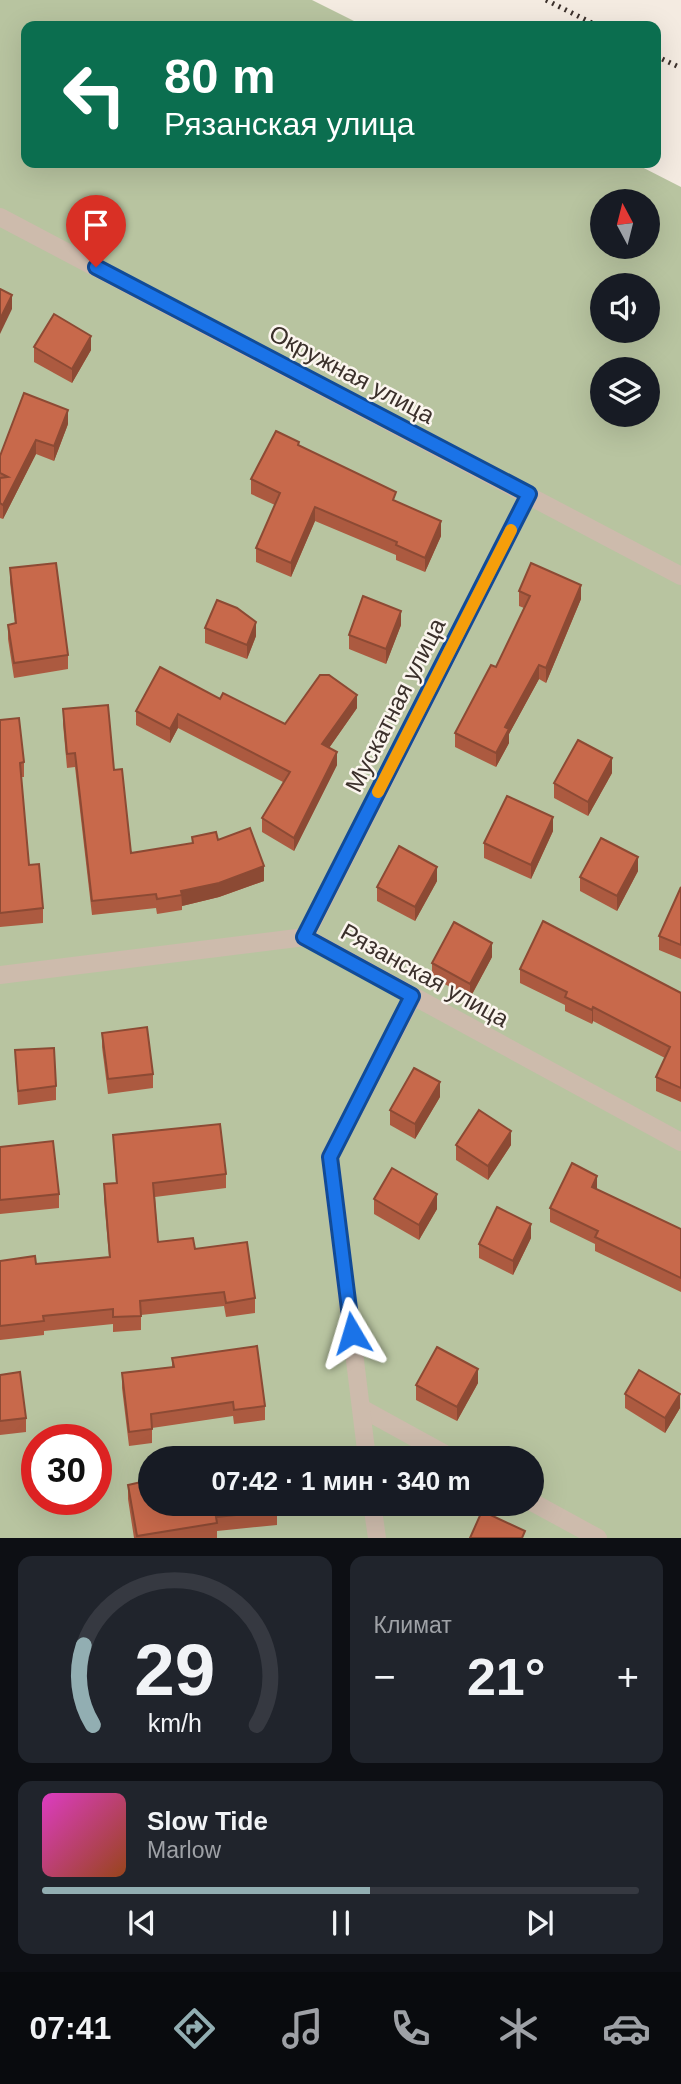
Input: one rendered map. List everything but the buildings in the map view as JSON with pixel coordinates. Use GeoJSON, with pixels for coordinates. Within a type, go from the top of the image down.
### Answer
{"type":"FeatureCollection","features":[{"type":"Feature","properties":{"kind":"street","name":"Окружная улица"},"geometry":{"type":"LineString","coordinates":[[0,217],[681,576]]}},
{"type":"Feature","properties":{"kind":"street","name":"Мускатная улица"},"geometry":{"type":"LineString","coordinates":[[304,937],[529,494]]}},
{"type":"Feature","properties":{"kind":"street","name":"Рязанская улица"},"geometry":{"type":"LineString","coordinates":[[0,975],[304,937],[681,1142]]}},
{"type":"Feature","properties":{"kind":"street"},"geometry":{"type":"LineString","coordinates":[[366,1446],[330,1157],[412,996]]}},
{"type":"Feature","properties":{"kind":"street"},"geometry":{"type":"LineString","coordinates":[[361,1408],[430,1446]]}},
{"type":"Feature","properties":{"kind":"street"},"geometry":{"type":"LineString","coordinates":[[544,1509],[598,1538]]}},
{"type":"Feature","properties":{"kind":"street"},"geometry":{"type":"LineString","coordinates":[[374,1516],[377,1538]]}},
{"type":"Feature","properties":{"kind":"green space"},"geometry":{"type":"Polygon","coordinates":[[[0,0],[312,0],[354,21],[21,21],[21,168],[644,168],[681,187],[681,1538],[0,1538],[0,0]]]}},
{"type":"Feature","properties":{"kind":"railway"},"geometry":{"type":"LineString","coordinates":[[546,0],[588,21]]}},
{"type":"Feature","properties":{"kind":"railway"},"geometry":{"type":"LineString","coordinates":[[661,58],[681,68]]}},
{"type":"Feature","properties":{"kind":"slow traffic"},"geometry":{"type":"LineString","coordinates":[[378,792],[511,530]]}},
{"type":"Feature","properties":{"kind":"route"},"geometry":{"type":"LineString","coordinates":[[96,267],[529,494],[304,937],[412,996],[330,1157],[352,1333]]}}]}
